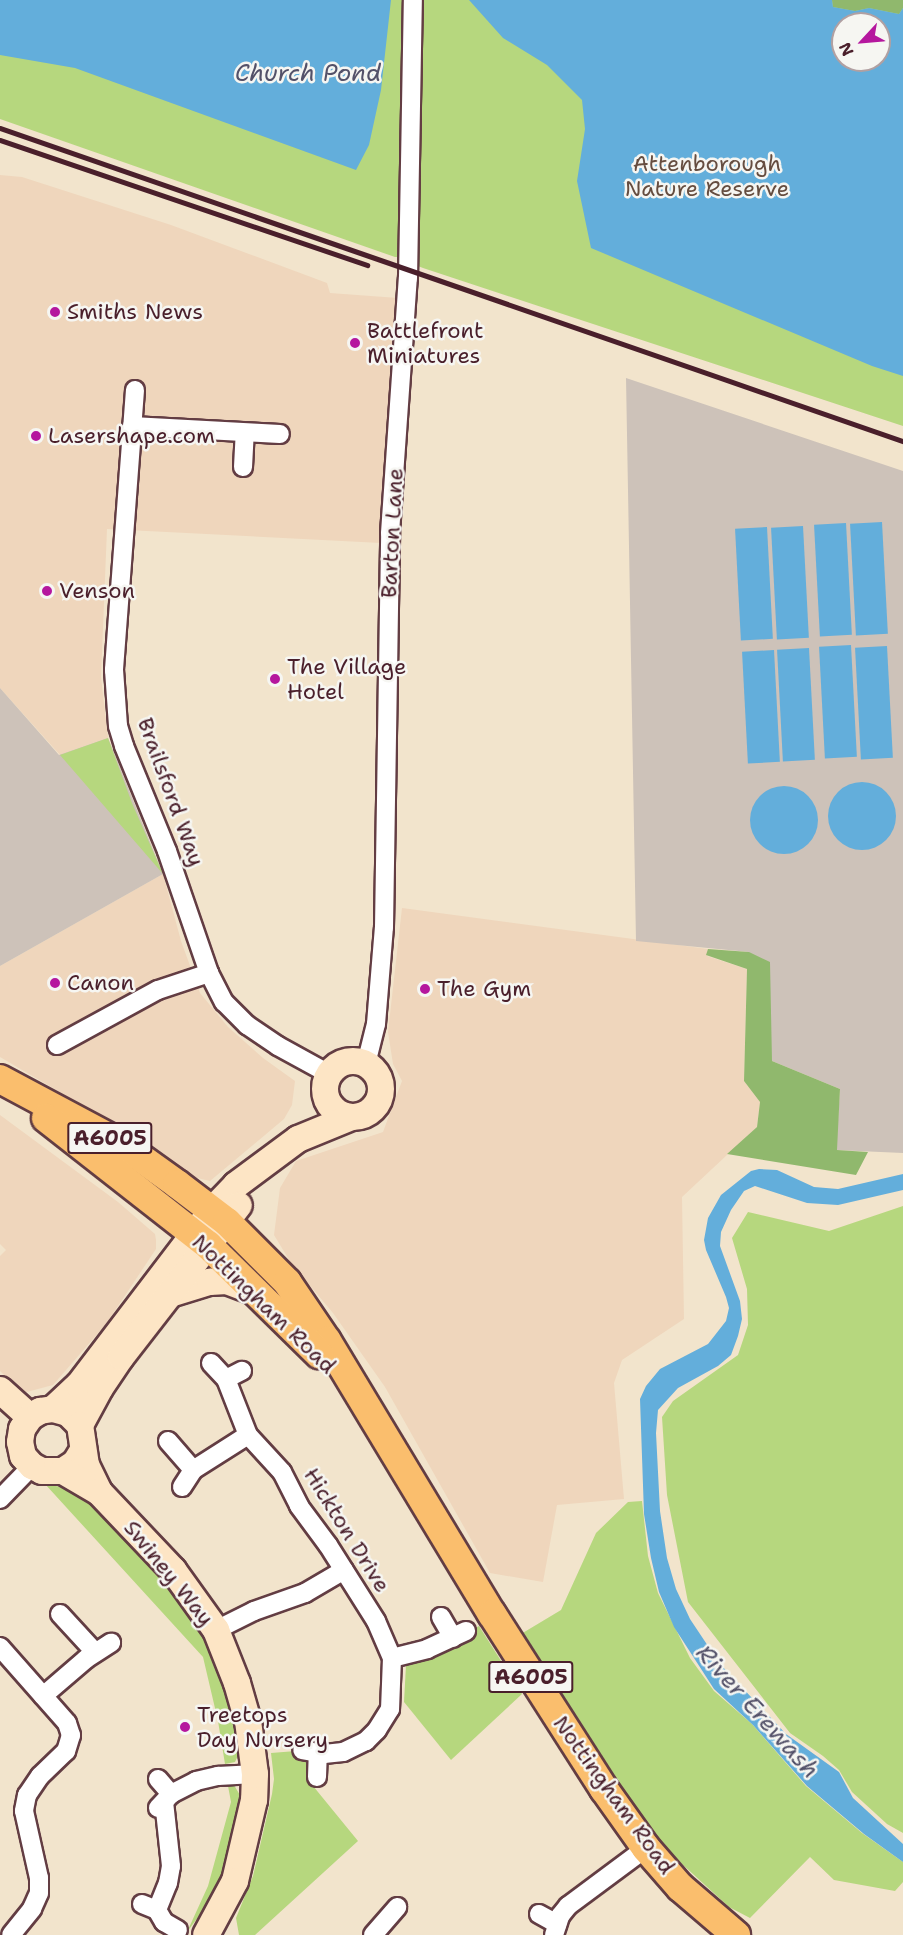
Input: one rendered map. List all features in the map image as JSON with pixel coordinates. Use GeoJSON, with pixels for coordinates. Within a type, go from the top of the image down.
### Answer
{"type":"FeatureCollection","features":[{"type":"Feature","properties":{"kind":"main road","name":"Nottingham Road"},"geometry":{"type":"LineString","coordinates":[[0,1080],[120,1143],[220,1216],[287,1282],[327,1341],[357,1395],[406,1469],[528,1672],[604,1789],[646,1848],[697,1903],[736,1935]]}},
{"type":"Feature","properties":{"kind":"main road","name":"Nottingham Road"},"geometry":{"type":"LineString","coordinates":[[0,1080],[201,1240],[256,1292],[357,1395]]}},
{"type":"Feature","properties":{"kind":"street","name":"Barton Lane"},"geometry":{"type":"LineString","coordinates":[[366,1064],[375,1024],[384,927],[390,533],[408,278],[413,0]]}},
{"type":"Feature","properties":{"kind":"street","name":"Brailsford Way"},"geometry":{"type":"LineString","coordinates":[[135,390],[114,670],[118,726],[132,768],[168,851],[209,973],[224,1002],[247,1024],[327,1084]]}},
{"type":"Feature","properties":{"kind":"street"},"geometry":{"type":"LineString","coordinates":[[132,426],[280,434]]}},
{"type":"Feature","properties":{"kind":"street"},"geometry":{"type":"LineString","coordinates":[[243,467],[245,433]]}},
{"type":"Feature","properties":{"kind":"street"},"geometry":{"type":"LineString","coordinates":[[57,1045],[158,990],[209,973]]}},
{"type":"Feature","properties":{"kind":"street"},"geometry":{"type":"LineString","coordinates":[[0,1499],[32,1466],[23,1456],[20,1442],[22,1429],[79,1385],[220,1216],[236,1185],[298,1139],[367,1113],[380,1099],[380,1082],[377,1073],[366,1064],[353,1061],[341,1064],[327,1084],[298,1139]]}},
{"type":"Feature","properties":{"kind":"street"},"geometry":{"type":"LineString","coordinates":[[327,1084],[330,1105],[342,1114],[352,1117]]}},
{"type":"Feature","properties":{"kind":"street"},"geometry":{"type":"LineString","coordinates":[[0,1390],[41,1413],[68,1413],[80,1425],[100,1388],[121,1357],[172,1293],[201,1240]]}},
{"type":"Feature","properties":{"kind":"street"},"geometry":{"type":"LineString","coordinates":[[172,1293],[210,1282],[227,1281],[256,1292]]}},
{"type":"Feature","properties":{"kind":"street","name":"Hickton Drive"},"geometry":{"type":"LineString","coordinates":[[211,1363],[226,1379],[249,1435],[282,1472],[299,1506],[344,1570],[384,1637],[392,1658],[393,1694],[385,1721],[366,1741],[356,1747],[332,1754],[310,1752],[317,1777]]}},
{"type":"Feature","properties":{"kind":"street"},"geometry":{"type":"LineString","coordinates":[[226,1379],[242,1371]]}},
{"type":"Feature","properties":{"kind":"street","name":"Swiney Way"},"geometry":{"type":"LineString","coordinates":[[80,1425],[84,1438],[82,1452],[99,1492]]}},
{"type":"Feature","properties":{"kind":"street"},"geometry":{"type":"LineString","coordinates":[[182,1487],[193,1470],[249,1435]]}},
{"type":"Feature","properties":{"kind":"street"},"geometry":{"type":"LineString","coordinates":[[168,1442],[193,1470]]}},
{"type":"Feature","properties":{"kind":"street"},"geometry":{"type":"LineString","coordinates":[[63,1471],[75,1463],[82,1452]]}},
{"type":"Feature","properties":{"kind":"street","name":"Swiney Way"},"geometry":{"type":"LineString","coordinates":[[32,1466],[42,1471],[63,1471],[99,1492],[173,1570],[216,1630],[226,1650],[245,1712],[255,1774],[252,1809],[235,1881],[209,1934]]}},
{"type":"Feature","properties":{"kind":"street"},"geometry":{"type":"LineString","coordinates":[[216,1630],[254,1611],[305,1593],[344,1570]]}},
{"type":"Feature","properties":{"kind":"street"},"geometry":{"type":"LineString","coordinates":[[44,1696],[103,1648],[60,1614]]}},
{"type":"Feature","properties":{"kind":"street"},"geometry":{"type":"LineString","coordinates":[[392,1658],[427,1649],[459,1635],[441,1617]]}},
{"type":"Feature","properties":{"kind":"street"},"geometry":{"type":"LineString","coordinates":[[0,1647],[67,1724],[70,1742],[66,1751],[40,1776],[27,1796],[24,1811],[39,1878],[39,1893],[32,1909],[11,1935]]}},
{"type":"Feature","properties":{"kind":"street"},"geometry":{"type":"LineString","coordinates":[[165,1801],[208,1778],[255,1774]]}},
{"type":"Feature","properties":{"kind":"street"},"geometry":{"type":"LineString","coordinates":[[158,1779],[165,1801],[171,1866],[168,1883],[149,1907],[164,1922],[178,1930]]}},
{"type":"Feature","properties":{"kind":"street"},"geometry":{"type":"LineString","coordinates":[[539,1914],[555,1929],[568,1905],[646,1848]]}},
{"type":"Feature","properties":{"kind":"street"},"geometry":{"type":"LineString","coordinates":[[373,1935],[397,1907]]}},
{"type":"Feature","properties":{"kind":"shaded area"},"geometry":{"type":"Polygon","coordinates":[[[0,175],[22,177],[171,225],[327,283],[330,293],[398,298],[381,543],[107,529],[101,677],[108,738],[60,755],[0,688],[0,175]]]}},
{"type":"Feature","properties":{"kind":"shaded area"},"geometry":{"type":"Polygon","coordinates":[[[626,378],[903,471],[903,1153],[836,1150],[840,1089],[772,1061],[749,952],[636,941],[626,378]]]}},
{"type":"Feature","properties":{"kind":"shaded area"},"geometry":{"type":"Polygon","coordinates":[[[0,688],[59,755],[108,738],[163,874],[0,966],[0,688]]]}},
{"type":"Feature","properties":{"kind":"shaded area"},"geometry":{"type":"Polygon","coordinates":[[[163,874],[181,941],[200,993],[228,1027],[263,1058],[295,1081],[292,1105],[284,1119],[210,1181],[193,1177],[116,1125],[0,1057],[0,966],[163,874]]]}},
{"type":"Feature","properties":{"kind":"shaded area"},"geometry":{"type":"Polygon","coordinates":[[[402,908],[708,949],[707,956],[747,969],[744,1081],[760,1102],[757,1127],[682,1197],[684,1319],[622,1360],[614,1383],[624,1499],[557,1505],[543,1582],[490,1573],[385,1387],[333,1313],[291,1263],[274,1235],[280,1188],[296,1161],[383,1132],[402,1081],[393,1064],[388,1032],[402,908]]]}},
{"type":"Feature","properties":{"kind":"shaded area"},"geometry":{"type":"Polygon","coordinates":[[[0,1115],[118,1202],[155,1234],[156,1240],[156,1249],[106,1324],[53,1385],[23,1393],[0,1371],[0,1256],[6,1250],[0,1244],[0,1115]]]}},
{"type":"Feature","properties":{"kind":"green space","name":"Attenborough Nature Reserve"},"geometry":{"type":"Polygon","coordinates":[[[0,0],[903,0],[903,426],[423,268],[418,266],[418,257],[395,257],[0,119],[0,0]]]}},
{"type":"Feature","properties":{"kind":"green space"},"geometry":{"type":"Polygon","coordinates":[[[832,0],[903,0],[903,8],[899,14],[869,8],[855,11],[833,7],[832,0]]]}},
{"type":"Feature","properties":{"kind":"green space"},"geometry":{"type":"Polygon","coordinates":[[[108,738],[132,803],[163,874],[60,755],[108,738]]]}},
{"type":"Feature","properties":{"kind":"green space"},"geometry":{"type":"Polygon","coordinates":[[[708,949],[749,952],[770,962],[772,1061],[840,1089],[837,1150],[868,1152],[856,1175],[727,1154],[757,1127],[760,1102],[744,1081],[747,969],[706,955],[708,949]]]}},
{"type":"Feature","properties":{"kind":"green space"},"geometry":{"type":"Polygon","coordinates":[[[903,1206],[903,1833],[887,1824],[852,1792],[839,1770],[790,1733],[688,1602],[667,1495],[662,1417],[673,1401],[738,1355],[748,1325],[747,1289],[732,1238],[748,1212],[829,1231],[903,1206]]]}},
{"type":"Feature","properties":{"kind":"green space"},"geometry":{"type":"Polygon","coordinates":[[[45,1484],[72,1489],[92,1504],[118,1528],[159,1573],[195,1621],[213,1654],[232,1708],[240,1751],[235,1762],[225,1764],[218,1721],[203,1657],[45,1484]]]}},
{"type":"Feature","properties":{"kind":"green space"},"geometry":{"type":"Polygon","coordinates":[[[642,1501],[648,1556],[658,1593],[690,1658],[714,1691],[752,1724],[806,1786],[862,1833],[903,1862],[903,1882],[895,1891],[834,1880],[810,1857],[750,1918],[729,1907],[670,1853],[620,1786],[521,1634],[561,1610],[596,1533],[628,1502],[642,1501]]]}},
{"type":"Feature","properties":{"kind":"green space"},"geometry":{"type":"Polygon","coordinates":[[[479,1626],[522,1694],[451,1760],[404,1702],[406,1665],[479,1626]]]}},
{"type":"Feature","properties":{"kind":"green space"},"geometry":{"type":"Polygon","coordinates":[[[296,1751],[306,1757],[311,1765],[309,1781],[358,1841],[255,1935],[239,1935],[236,1918],[253,1876],[272,1794],[274,1779],[271,1753],[296,1751]]]}},
{"type":"Feature","properties":{"kind":"green space"},"geometry":{"type":"Polygon","coordinates":[[[234,1785],[241,1797],[229,1852],[219,1882],[205,1908],[187,1932],[208,1886],[231,1802],[228,1786],[234,1785]]]}},
{"type":"Feature","properties":{"kind":"water","name":"Church Pond"},"geometry":{"type":"Polygon","coordinates":[[[0,0],[391,0],[381,90],[369,145],[356,170],[75,68],[0,55],[0,0]]]}},
{"type":"Feature","properties":{"kind":"water"},"geometry":{"type":"Polygon","coordinates":[[[469,0],[832,0],[833,7],[855,11],[869,8],[889,12],[831,12],[831,72],[891,72],[891,12],[899,14],[903,8],[903,376],[872,366],[591,248],[577,181],[585,129],[582,100],[547,65],[503,38],[469,0]]]}},
{"type":"Feature","properties":{"kind":"water"},"geometry":{"type":"Polygon","coordinates":[[[882,522],[888,634],[856,636],[850,524],[882,522]]]}},
{"type":"Feature","properties":{"kind":"water"},"geometry":{"type":"Polygon","coordinates":[[[846,523],[852,635],[820,637],[814,525],[846,523]]]}},
{"type":"Feature","properties":{"kind":"water"},"geometry":{"type":"Polygon","coordinates":[[[803,526],[809,638],[777,640],[771,528],[803,526]]]}},
{"type":"Feature","properties":{"kind":"water"},"geometry":{"type":"Polygon","coordinates":[[[767,527],[773,639],[741,641],[735,529],[767,527]]]}},
{"type":"Feature","properties":{"kind":"water"},"geometry":{"type":"Polygon","coordinates":[[[851,645],[857,757],[825,759],[819,647],[851,645]]]}},
{"type":"Feature","properties":{"kind":"water"},"geometry":{"type":"Polygon","coordinates":[[[887,646],[893,758],[861,760],[855,648],[887,646]]]}},
{"type":"Feature","properties":{"kind":"water"},"geometry":{"type":"Polygon","coordinates":[[[809,648],[815,760],[783,762],[777,650],[809,648]]]}},
{"type":"Feature","properties":{"kind":"water"},"geometry":{"type":"Polygon","coordinates":[[[774,650],[780,762],[748,764],[742,652],[774,650]]]}},
{"type":"Feature","properties":{"kind":"water"},"geometry":{"type":"Polygon","coordinates":[[[862,782],[875,785],[886,792],[893,803],[896,816],[893,829],[886,840],[875,847],[862,850],[849,847],[838,840],[831,829],[828,816],[831,803],[838,792],[849,785],[862,782]]]}},
{"type":"Feature","properties":{"kind":"water"},"geometry":{"type":"Polygon","coordinates":[[[784,786],[797,789],[808,796],[815,807],[818,820],[815,833],[808,844],[797,851],[784,854],[771,851],[760,844],[753,833],[750,820],[753,807],[760,796],[771,789],[784,786]]]}},
{"type":"Feature","properties":{"kind":"water","name":"River Erewash"},"geometry":{"type":"Polygon","coordinates":[[[777,1170],[814,1187],[838,1189],[903,1174],[903,1190],[838,1205],[807,1203],[755,1186],[744,1191],[731,1210],[721,1232],[720,1246],[740,1301],[742,1319],[738,1336],[731,1355],[718,1366],[678,1388],[658,1410],[656,1433],[660,1511],[667,1558],[676,1589],[690,1619],[720,1664],[786,1734],[839,1772],[853,1798],[903,1844],[903,1862],[864,1834],[807,1786],[753,1725],[714,1689],[674,1627],[659,1592],[651,1558],[644,1514],[640,1399],[646,1386],[660,1369],[708,1344],[726,1321],[729,1308],[704,1240],[708,1218],[721,1195],[751,1171],[777,1170]]]}},
{"type":"Feature","properties":{"kind":"railway"},"geometry":{"type":"LineString","coordinates":[[0,128],[903,441]]}},
{"type":"Feature","properties":{"kind":"railway"},"geometry":{"type":"LineString","coordinates":[[0,140],[367,265]]}},
{"type":"Feature","properties":{"kind":"place","name":"Smiths News"},"geometry":{"type":"Point","coordinates":[55,312]}},
{"type":"Feature","properties":{"kind":"place","name":"Battlefront Miniatures"},"geometry":{"type":"Point","coordinates":[355,343]}},
{"type":"Feature","properties":{"kind":"place","name":"Lasershape.com"},"geometry":{"type":"Point","coordinates":[36,436]}},
{"type":"Feature","properties":{"kind":"place","name":"Venson"},"geometry":{"type":"Point","coordinates":[47,591]}},
{"type":"Feature","properties":{"kind":"place","name":"The Village Hotel"},"geometry":{"type":"Point","coordinates":[275,679]}},
{"type":"Feature","properties":{"kind":"place","name":"Canon"},"geometry":{"type":"Point","coordinates":[55,983]}},
{"type":"Feature","properties":{"kind":"place","name":"The Gym"},"geometry":{"type":"Point","coordinates":[425,989]}},
{"type":"Feature","properties":{"kind":"place","name":"Treetops Day Nursery"},"geometry":{"type":"Point","coordinates":[185,1727]}}]}
